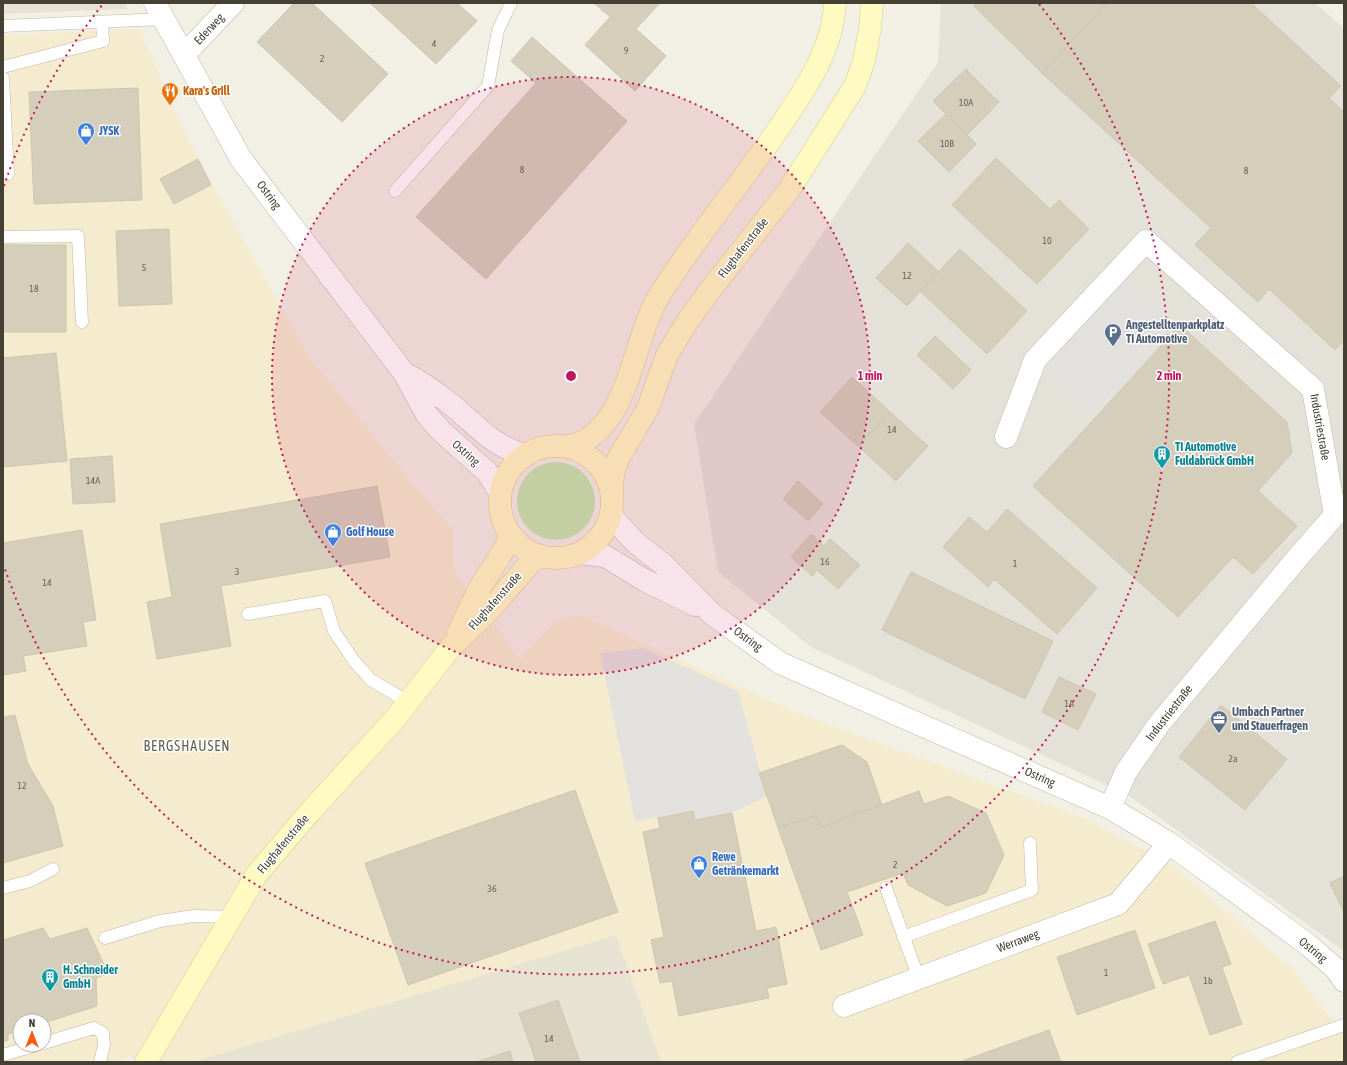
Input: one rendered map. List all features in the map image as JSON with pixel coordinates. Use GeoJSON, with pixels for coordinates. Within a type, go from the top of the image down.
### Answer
{"type":"FeatureCollection","features":[{"type":"Feature","properties":{"kind":"street","name":"Ederweg"},"geometry":{"type":"LineString","coordinates":[[184,55],[233,3]]}},
{"type":"Feature","properties":{"kind":"street"},"geometry":{"type":"LineString","coordinates":[[567,446],[583,442],[595,434],[614,412],[646,324],[658,298],[683,260],[760,155],[802,94],[825,47],[831,29],[835,3]]}},
{"type":"Feature","properties":{"kind":"street","name":"Flughafenstraße"},"geometry":{"type":"LineString","coordinates":[[612,494],[613,474],[618,458],[648,408],[671,349],[689,319],[711,289],[789,190],[855,86],[864,62],[870,28],[872,3]]}},
{"type":"Feature","properties":{"kind":"street","name":"Ostring"},"geometry":{"type":"LineString","coordinates":[[159,11],[241,159],[404,373],[427,415],[440,430],[488,473],[500,493]]}},
{"type":"Feature","properties":{"kind":"street","name":"Industriestraße"},"geometry":{"type":"LineString","coordinates":[[1006,437],[1035,360],[1146,241],[1313,389],[1335,515],[1159,724],[1126,772],[1110,808]]}},
{"type":"Feature","properties":{"kind":"street","name":"Ostring"},"geometry":{"type":"LineString","coordinates":[[404,373],[448,402],[491,440],[507,449],[524,455]]}},
{"type":"Feature","properties":{"kind":"street"},"geometry":{"type":"LineString","coordinates":[[552,445],[567,446],[583,452],[597,463],[607,478],[612,494],[611,516],[604,531],[593,544],[580,553],[554,558],[540,556],[523,548],[510,534],[503,522],[500,508],[500,493],[506,476],[516,461],[524,455],[537,448],[552,445]]}},
{"type":"Feature","properties":{"kind":"street","name":"Ostring"},"geometry":{"type":"LineString","coordinates":[[611,516],[636,543],[664,565],[712,614]]}},
{"type":"Feature","properties":{"kind":"street","name":"Flughafenstraße"},"geometry":{"type":"LineString","coordinates":[[451,647],[480,587],[507,545],[510,534]]}},
{"type":"Feature","properties":{"kind":"street","name":"Ostring"},"geometry":{"type":"LineString","coordinates":[[580,553],[605,556],[644,580],[712,614],[780,663],[1110,808],[1170,844],[1307,944],[1336,969],[1344,981]]}},
{"type":"Feature","properties":{"kind":"street","name":"Flughafenstraße"},"geometry":{"type":"LineString","coordinates":[[146,1062],[258,874],[308,814],[394,720],[451,647],[488,612],[530,562],[540,556]]}},
{"type":"Feature","properties":{"kind":"street","name":"Werraweg"},"geometry":{"type":"LineString","coordinates":[[844,1006],[1118,904],[1170,844]]}},
{"type":"Feature","properties":{"kind":"lane"},"geometry":{"type":"LineString","coordinates":[[395,191],[488,86],[498,30],[511,3]]}},
{"type":"Feature","properties":{"kind":"lane"},"geometry":{"type":"LineString","coordinates":[[3,26],[102,22],[159,11]]}},
{"type":"Feature","properties":{"kind":"lane"},"geometry":{"type":"LineString","coordinates":[[3,67],[103,41],[102,22]]}},
{"type":"Feature","properties":{"kind":"lane"},"geometry":{"type":"LineString","coordinates":[[3,78],[8,174]]}},
{"type":"Feature","properties":{"kind":"lane"},"geometry":{"type":"LineString","coordinates":[[3,237],[78,236],[82,322]]}},
{"type":"Feature","properties":{"kind":"lane"},"geometry":{"type":"LineString","coordinates":[[248,614],[325,601],[334,631],[354,661],[371,680],[408,702]]}},
{"type":"Feature","properties":{"kind":"lane"},"geometry":{"type":"LineString","coordinates":[[904,937],[1032,890],[1030,844]]}},
{"type":"Feature","properties":{"kind":"lane"},"geometry":{"type":"LineString","coordinates":[[3,888],[30,881],[52,869]]}},
{"type":"Feature","properties":{"kind":"lane"},"geometry":{"type":"LineString","coordinates":[[886,888],[919,979]]}},
{"type":"Feature","properties":{"kind":"lane"},"geometry":{"type":"LineString","coordinates":[[105,938],[160,921],[194,916],[232,917]]}},
{"type":"Feature","properties":{"kind":"lane"},"geometry":{"type":"LineString","coordinates":[[1237,1062],[1344,1024]]}},
{"type":"Feature","properties":{"kind":"lane"},"geometry":{"type":"LineString","coordinates":[[52,1041],[94,1028],[103,1033],[104,1045],[99,1062]]}},
{"type":"Feature","properties":{"kind":"shaded area"},"geometry":{"type":"Polygon","coordinates":[[[3,3],[125,3],[128,9],[3,14],[3,3]]]}},
{"type":"Feature","properties":{"kind":"shaded area"},"geometry":{"type":"Polygon","coordinates":[[[941,3],[1315,3],[1344,28],[1344,951],[1128,795],[811,647],[718,572],[694,424],[938,62],[941,3]]]}},
{"type":"Feature","properties":{"kind":"shaded area"},"geometry":{"type":"Polygon","coordinates":[[[140,29],[186,136],[308,356],[410,481],[453,530],[453,569],[520,659],[556,621],[579,615],[803,715],[1081,817],[1171,864],[1293,970],[1344,1035],[1344,1062],[661,1062],[616,935],[192,1062],[146,1062],[127,1055],[123,1062],[3,1062],[3,35],[140,29]]]}},
{"type":"Feature","properties":{"kind":"shaded area","name":"Angestelltenparkplatz TI Automotive"},"geometry":{"type":"Polygon","coordinates":[[[1130,278],[1180,325],[1095,417],[1046,370],[1130,278]]]}},
{"type":"Feature","properties":{"kind":"shaded area"},"geometry":{"type":"Polygon","coordinates":[[[643,648],[738,691],[767,796],[732,813],[695,820],[693,811],[635,821],[600,653],[643,648]]]}},
{"type":"Feature","properties":{"kind":"shaded area"},"geometry":{"type":"Polygon","coordinates":[[[616,935],[661,1062],[192,1062],[616,935]]]}},
{"type":"Feature","properties":{"kind":"green space"},"geometry":{"type":"Polygon","coordinates":[[[556,462],[571,465],[583,474],[592,486],[595,501],[592,516],[583,528],[571,537],[556,540],[541,537],[529,528],[520,516],[517,501],[520,486],[529,474],[541,465],[556,462]]]}},
{"type":"Feature","properties":{"kind":"building"},"geometry":{"type":"Polygon","coordinates":[[[294,3],[312,3],[388,74],[342,122],[257,42],[294,3]]]}},
{"type":"Feature","properties":{"kind":"building"},"geometry":{"type":"Polygon","coordinates":[[[370,3],[457,3],[477,21],[436,64],[370,3]]]}},
{"type":"Feature","properties":{"kind":"building"},"geometry":{"type":"Polygon","coordinates":[[[594,3],[660,3],[636,29],[666,56],[635,91],[585,45],[610,17],[594,3]]]}},
{"type":"Feature","properties":{"kind":"building"},"geometry":{"type":"Polygon","coordinates":[[[974,3],[1107,3],[1042,73],[974,6],[974,3]]]}},
{"type":"Feature","properties":{"kind":"building"},"geometry":{"type":"Polygon","coordinates":[[[1107,3],[1251,3],[1341,86],[1329,98],[1344,112],[1344,340],[1335,350],[1269,289],[1258,302],[1195,245],[1211,228],[1042,73],[1107,3]]]}},
{"type":"Feature","properties":{"kind":"building"},"geometry":{"type":"Polygon","coordinates":[[[532,37],[627,121],[486,279],[416,217],[536,83],[511,61],[532,37]]]}},
{"type":"Feature","properties":{"kind":"building"},"geometry":{"type":"Polygon","coordinates":[[[966,69],[999,102],[967,135],[933,101],[966,69]]]}},
{"type":"Feature","properties":{"kind":"building","name":"JYSK"},"geometry":{"type":"Polygon","coordinates":[[[138,88],[142,200],[34,204],[29,92],[138,88]]]}},
{"type":"Feature","properties":{"kind":"building"},"geometry":{"type":"Polygon","coordinates":[[[946,114],[976,144],[949,172],[918,141],[946,114]]]}},
{"type":"Feature","properties":{"kind":"building"},"geometry":{"type":"Polygon","coordinates":[[[996,158],[1050,209],[1059,200],[1089,229],[1037,284],[952,205],[996,158]]]}},
{"type":"Feature","properties":{"kind":"building"},"geometry":{"type":"Polygon","coordinates":[[[198,159],[211,185],[174,204],[160,179],[198,159]]]}},
{"type":"Feature","properties":{"kind":"building"},"geometry":{"type":"Polygon","coordinates":[[[169,229],[172,304],[119,306],[116,231],[169,229]]]}},
{"type":"Feature","properties":{"kind":"building"},"geometry":{"type":"Polygon","coordinates":[[[908,243],[938,271],[907,306],[876,278],[908,243]]]}},
{"type":"Feature","properties":{"kind":"building"},"geometry":{"type":"Polygon","coordinates":[[[3,245],[66,245],[66,332],[3,332],[3,245]]]}},
{"type":"Feature","properties":{"kind":"building"},"geometry":{"type":"Polygon","coordinates":[[[960,249],[1027,311],[987,354],[920,291],[960,249]]]}},
{"type":"Feature","properties":{"kind":"building","name":"TI Automotive Fuldabrück GmbH"},"geometry":{"type":"Polygon","coordinates":[[[1180,325],[1287,422],[1292,453],[1258,491],[1297,526],[1253,574],[1233,557],[1178,617],[1033,486],[1180,325]]]}},
{"type":"Feature","properties":{"kind":"building"},"geometry":{"type":"Polygon","coordinates":[[[935,336],[971,370],[953,389],[917,355],[935,336]]]}},
{"type":"Feature","properties":{"kind":"building"},"geometry":{"type":"Polygon","coordinates":[[[56,353],[67,461],[3,467],[3,358],[56,353]]]}},
{"type":"Feature","properties":{"kind":"building"},"geometry":{"type":"Polygon","coordinates":[[[852,377],[890,412],[858,446],[820,412],[852,377]]]}},
{"type":"Feature","properties":{"kind":"building"},"geometry":{"type":"Polygon","coordinates":[[[890,412],[928,446],[896,481],[858,446],[890,412]]]}},
{"type":"Feature","properties":{"kind":"building"},"geometry":{"type":"Polygon","coordinates":[[[112,456],[115,502],[73,504],[70,459],[112,456]]]}},
{"type":"Feature","properties":{"kind":"building"},"geometry":{"type":"Polygon","coordinates":[[[798,481],[823,504],[808,521],[783,499],[798,481]]]}},
{"type":"Feature","properties":{"kind":"building"},"geometry":{"type":"Polygon","coordinates":[[[377,486],[390,557],[221,586],[231,646],[157,659],[147,602],[172,597],[160,524],[377,486]]]}},
{"type":"Feature","properties":{"kind":"building"},"geometry":{"type":"Polygon","coordinates":[[[1007,509],[1097,588],[1057,634],[994,579],[988,587],[943,547],[969,517],[987,532],[1007,509]]]}},
{"type":"Feature","properties":{"kind":"building"},"geometry":{"type":"Polygon","coordinates":[[[82,530],[96,620],[83,622],[87,646],[23,656],[26,671],[3,675],[3,543],[82,530]]]}},
{"type":"Feature","properties":{"kind":"building"},"geometry":{"type":"Polygon","coordinates":[[[811,534],[824,546],[830,539],[860,565],[838,589],[817,570],[812,576],[791,557],[811,534]]]}},
{"type":"Feature","properties":{"kind":"building"},"geometry":{"type":"Polygon","coordinates":[[[911,572],[1053,641],[1025,699],[882,630],[911,572]]]}},
{"type":"Feature","properties":{"kind":"building"},"geometry":{"type":"Polygon","coordinates":[[[1059,677],[1096,694],[1078,730],[1042,712],[1059,677]]]}},
{"type":"Feature","properties":{"kind":"building"},"geometry":{"type":"Polygon","coordinates":[[[1221,705],[1287,759],[1245,810],[1179,757],[1221,705]]]}},
{"type":"Feature","properties":{"kind":"building"},"geometry":{"type":"Polygon","coordinates":[[[15,715],[28,764],[53,806],[63,846],[3,863],[3,717],[15,715]]]}},
{"type":"Feature","properties":{"kind":"building"},"geometry":{"type":"Polygon","coordinates":[[[842,745],[867,762],[882,805],[821,827],[816,815],[778,828],[759,773],[842,745]]]}},
{"type":"Feature","properties":{"kind":"building"},"geometry":{"type":"Polygon","coordinates":[[[575,790],[618,912],[408,985],[365,863],[575,790]]]}},
{"type":"Feature","properties":{"kind":"building"},"geometry":{"type":"Polygon","coordinates":[[[919,791],[924,804],[948,796],[986,813],[1004,855],[986,893],[947,906],[908,885],[903,873],[847,892],[863,935],[821,950],[778,828],[816,815],[821,827],[919,791]]]}},
{"type":"Feature","properties":{"kind":"building","name":"Rewe Getränkemarkt"},"geometry":{"type":"Polygon","coordinates":[[[693,811],[695,820],[732,813],[756,931],[776,927],[787,984],[767,988],[769,998],[679,1016],[672,981],[660,983],[651,940],[664,937],[643,832],[660,828],[658,818],[693,811]]]}},
{"type":"Feature","properties":{"kind":"building"},"geometry":{"type":"Polygon","coordinates":[[[1344,876],[1344,912],[1330,883],[1344,876]]]}},
{"type":"Feature","properties":{"kind":"building"},"geometry":{"type":"Polygon","coordinates":[[[1215,921],[1231,964],[1222,967],[1242,1024],[1210,1035],[1189,975],[1163,984],[1148,944],[1215,921]]]}},
{"type":"Feature","properties":{"kind":"building","name":"H. Schneider GmbH"},"geometry":{"type":"Polygon","coordinates":[[[43,928],[50,939],[87,928],[106,969],[104,975],[96,978],[97,1006],[52,1020],[52,1013],[12,1013],[12,1033],[8,1034],[8,1040],[3,1042],[3,940],[43,928]]]}},
{"type":"Feature","properties":{"kind":"building"},"geometry":{"type":"Polygon","coordinates":[[[1135,930],[1155,988],[1077,1015],[1057,957],[1135,930]]]}},
{"type":"Feature","properties":{"kind":"building"},"geometry":{"type":"Polygon","coordinates":[[[558,1000],[580,1062],[536,1062],[519,1013],[558,1000]]]}},
{"type":"Feature","properties":{"kind":"building"},"geometry":{"type":"Polygon","coordinates":[[[1049,1030],[1061,1062],[959,1062],[1049,1030]]]}},
{"type":"Feature","properties":{"kind":"building"},"geometry":{"type":"Polygon","coordinates":[[[510,1051],[513,1062],[476,1062],[510,1051]]]}},
{"type":"Feature","properties":{"kind":"place","name":"Kara's Grill"},"geometry":{"type":"Point","coordinates":[170,106]}},
{"type":"Feature","properties":{"kind":"place","name":"JYSK"},"geometry":{"type":"Point","coordinates":[86,146]}},
{"type":"Feature","properties":{"kind":"place","name":"Angestelltenparkplatz TI Automotive"},"geometry":{"type":"Point","coordinates":[1113,347]}},
{"type":"Feature","properties":{"kind":"place","name":"TI Automotive Fuldabrück GmbH"},"geometry":{"type":"Point","coordinates":[1162,469]}},
{"type":"Feature","properties":{"kind":"place","name":"Golf House"},"geometry":{"type":"Point","coordinates":[333,547]}},
{"type":"Feature","properties":{"kind":"place","name":"Umbach Partner und Stauerfragen"},"geometry":{"type":"Point","coordinates":[1219,734]}},
{"type":"Feature","properties":{"kind":"place","name":"Rewe Getränkemarkt"},"geometry":{"type":"Point","coordinates":[699,879]}},
{"type":"Feature","properties":{"kind":"place","name":"H. Schneider GmbH"},"geometry":{"type":"Point","coordinates":[50,992]}},
{"type":"Feature","properties":{"kind":"district","name":"BERGSHAUSEN"},"geometry":{"type":"Point","coordinates":[187,746]}}]}
